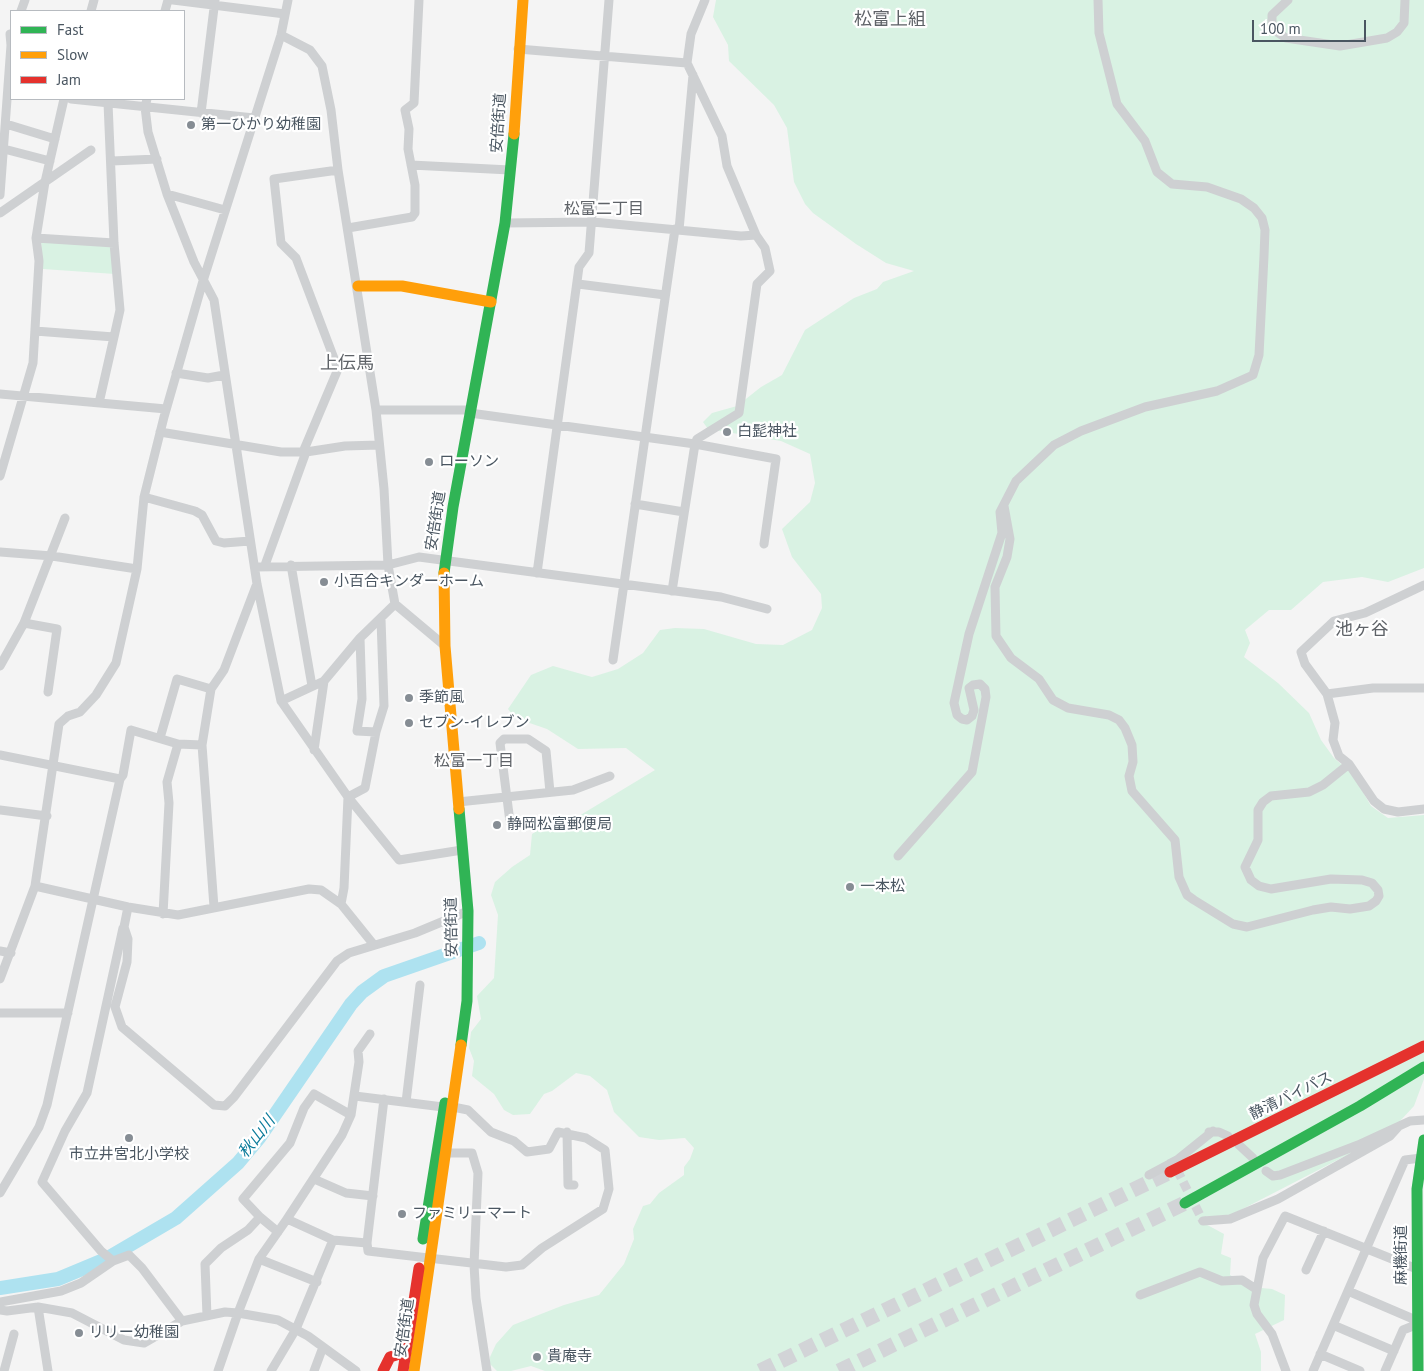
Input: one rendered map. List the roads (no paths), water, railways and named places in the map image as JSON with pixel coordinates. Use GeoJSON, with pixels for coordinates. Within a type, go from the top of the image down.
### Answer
{"type":"FeatureCollection","features":[{"type":"Feature","properties":{"kind":"main road","name":"安倍街道"},"geometry":{"type":"LineString","coordinates":[[414,1371],[425,1258],[448,1107],[461,1052],[467,1001],[468,911],[445,646],[445,560],[505,223],[515,121],[518,49],[523,0]]}},
{"type":"Feature","properties":{"kind":"main road"},"geometry":{"type":"LineString","coordinates":[[358,286],[402,286],[490,302]]}},
{"type":"Feature","properties":{"kind":"main road","name":"静清バイパス"},"geometry":{"type":"LineString","coordinates":[[1170,1172],[1420,1048]]}},
{"type":"Feature","properties":{"kind":"main road"},"geometry":{"type":"LineString","coordinates":[[1185,1203],[1360,1106],[1422,1068]]}},
{"type":"Feature","properties":{"kind":"main road","name":"安倍街道"},"geometry":{"type":"LineString","coordinates":[[403,1371],[446,1153],[448,1107]]}},
{"type":"Feature","properties":{"kind":"main road","name":"麻機街道"},"geometry":{"type":"LineString","coordinates":[[1420,1364],[1418,1322],[1420,1268],[1417,1189],[1424,1140]]}},
{"type":"Feature","properties":{"kind":"main road","name":"安倍街道"},"geometry":{"type":"LineString","coordinates":[[383,1371],[390,1357],[406,1352]]}},
{"type":"Feature","properties":{"kind":"street"},"geometry":{"type":"LineString","coordinates":[[172,0],[214,3],[285,14]]}},
{"type":"Feature","properties":{"kind":"street"},"geometry":{"type":"LineString","coordinates":[[0,979],[35,886],[47,816],[59,724],[68,716],[80,712],[96,695],[116,663],[137,569],[144,497],[166,408],[203,280],[281,35],[288,0]]}},
{"type":"Feature","properties":{"kind":"street"},"geometry":{"type":"LineString","coordinates":[[348,228],[412,217],[416,213],[408,149],[409,130],[405,110],[414,103],[419,0]]}},
{"type":"Feature","properties":{"kind":"street"},"geometry":{"type":"LineString","coordinates":[[537,573],[579,266],[589,253],[593,222],[610,0]]}},
{"type":"Feature","properties":{"kind":"street"},"geometry":{"type":"LineString","coordinates":[[672,591],[695,444],[697,439],[739,413],[757,284],[770,271],[765,248],[756,235],[728,166],[722,136],[687,63],[692,34],[705,0]]}},
{"type":"Feature","properties":{"kind":"street"},"geometry":{"type":"LineString","coordinates":[[898,856],[972,772],[986,696],[985,690],[980,684],[973,684],[969,688],[974,710],[972,716],[967,720],[962,720],[957,715],[954,703],[969,634],[1002,533],[1000,512],[1016,481],[1054,445],[1081,431],[1145,407],[1218,391],[1253,375],[1259,356],[1264,256],[1262,218],[1254,208],[1241,199],[1206,187],[1172,184],[1157,172],[1145,140],[1117,104],[1099,33],[1098,0]]}},
{"type":"Feature","properties":{"kind":"street"},"geometry":{"type":"LineString","coordinates":[[1288,0],[1272,15],[1272,25],[1277,32],[1286,38],[1340,46],[1387,38],[1397,32],[1404,23],[1405,0]]}},
{"type":"Feature","properties":{"kind":"street"},"geometry":{"type":"LineString","coordinates":[[201,113],[214,3]]}},
{"type":"Feature","properties":{"kind":"street"},"geometry":{"type":"LineString","coordinates":[[1,39],[10,33]]}},
{"type":"Feature","properties":{"kind":"street"},"geometry":{"type":"LineString","coordinates":[[0,190],[6,124],[10,33]]}},
{"type":"Feature","properties":{"kind":"street"},"geometry":{"type":"LineString","coordinates":[[281,35],[310,50],[322,66],[331,110],[338,170],[358,286],[376,410],[384,489],[388,565],[395,604],[445,646]]}},
{"type":"Feature","properties":{"kind":"street"},"geometry":{"type":"LineString","coordinates":[[518,49],[687,63]]}},
{"type":"Feature","properties":{"kind":"street"},"geometry":{"type":"LineString","coordinates":[[613,660],[665,296],[677,229],[692,75]]}},
{"type":"Feature","properties":{"kind":"street"},"geometry":{"type":"LineString","coordinates":[[0,476],[25,396],[33,363],[39,260],[36,238],[45,182],[64,100]]}},
{"type":"Feature","properties":{"kind":"street"},"geometry":{"type":"LineString","coordinates":[[80,100],[108,103],[146,103],[201,113],[254,118]]}},
{"type":"Feature","properties":{"kind":"street"},"geometry":{"type":"LineString","coordinates":[[99,403],[120,310],[114,243],[112,161],[108,103]]}},
{"type":"Feature","properties":{"kind":"street"},"geometry":{"type":"LineString","coordinates":[[146,103],[148,132],[168,194],[194,262],[214,300],[250,541],[260,566]]}},
{"type":"Feature","properties":{"kind":"street"},"geometry":{"type":"LineString","coordinates":[[6,124],[55,139]]}},
{"type":"Feature","properties":{"kind":"street"},"geometry":{"type":"LineString","coordinates":[[4,150],[50,161]]}},
{"type":"Feature","properties":{"kind":"street"},"geometry":{"type":"LineString","coordinates":[[0,213],[91,150]]}},
{"type":"Feature","properties":{"kind":"street"},"geometry":{"type":"LineString","coordinates":[[112,161],[157,159]]}},
{"type":"Feature","properties":{"kind":"street"},"geometry":{"type":"LineString","coordinates":[[410,165],[510,170]]}},
{"type":"Feature","properties":{"kind":"street"},"geometry":{"type":"LineString","coordinates":[[214,907],[202,745],[211,689],[224,670],[257,584],[260,566],[338,369],[296,258],[281,243],[274,179],[338,170]]}},
{"type":"Feature","properties":{"kind":"street"},"geometry":{"type":"LineString","coordinates":[[168,194],[225,210]]}},
{"type":"Feature","properties":{"kind":"street"},"geometry":{"type":"LineString","coordinates":[[505,223],[593,222],[741,236],[756,235]]}},
{"type":"Feature","properties":{"kind":"street"},"geometry":{"type":"LineString","coordinates":[[36,238],[114,243]]}},
{"type":"Feature","properties":{"kind":"street"},"geometry":{"type":"LineString","coordinates":[[578,284],[665,296]]}},
{"type":"Feature","properties":{"kind":"street"},"geometry":{"type":"LineString","coordinates":[[35,331],[114,337]]}},
{"type":"Feature","properties":{"kind":"street"},"geometry":{"type":"LineString","coordinates":[[176,373],[208,378],[224,375]]}},
{"type":"Feature","properties":{"kind":"street"},"geometry":{"type":"LineString","coordinates":[[0,394],[166,408]]}},
{"type":"Feature","properties":{"kind":"street"},"geometry":{"type":"LineString","coordinates":[[376,410],[470,412],[695,444],[776,459],[764,544]]}},
{"type":"Feature","properties":{"kind":"street"},"geometry":{"type":"LineString","coordinates":[[160,432],[281,452],[305,452],[345,446],[379,445]]}},
{"type":"Feature","properties":{"kind":"street"},"geometry":{"type":"LineString","coordinates":[[144,497],[195,510],[202,516],[216,542],[250,541]]}},
{"type":"Feature","properties":{"kind":"street"},"geometry":{"type":"LineString","coordinates":[[635,504],[684,512]]}},
{"type":"Feature","properties":{"kind":"street"},"geometry":{"type":"LineString","coordinates":[[1004,506],[1010,539],[1008,557],[995,587],[996,636],[1011,658],[1039,679],[1053,700],[1068,708],[1109,715],[1119,720],[1125,728],[1132,745],[1132,762],[1129,776],[1132,791],[1175,840],[1181,882],[1187,895],[1233,924],[1247,927],[1313,910],[1331,907],[1350,909],[1369,906],[1376,901],[1379,896],[1378,890],[1372,883],[1362,880],[1331,879],[1271,889],[1259,886],[1251,880],[1245,867],[1258,840],[1258,810],[1263,802],[1271,796],[1309,792],[1324,785],[1349,764]]}},
{"type":"Feature","properties":{"kind":"street"},"geometry":{"type":"LineString","coordinates":[[0,666],[24,623],[52,556],[65,518]]}},
{"type":"Feature","properties":{"kind":"street"},"geometry":{"type":"LineString","coordinates":[[0,552],[52,556],[137,569]]}},
{"type":"Feature","properties":{"kind":"street"},"geometry":{"type":"LineString","coordinates":[[260,566],[388,565],[419,557],[720,597],[767,609]]}},
{"type":"Feature","properties":{"kind":"street"},"geometry":{"type":"LineString","coordinates":[[291,565],[312,686]]}},
{"type":"Feature","properties":{"kind":"street"},"geometry":{"type":"LineString","coordinates":[[257,584],[281,701],[348,797],[399,860],[462,850]]}},
{"type":"Feature","properties":{"kind":"street"},"geometry":{"type":"LineString","coordinates":[[1424,585],[1365,614],[1334,620],[1307,644],[1301,652],[1305,664],[1327,694],[1335,723],[1333,740],[1339,756],[1349,764],[1374,800],[1384,809],[1398,812],[1424,809]]}},
{"type":"Feature","properties":{"kind":"street"},"geometry":{"type":"LineString","coordinates":[[281,701],[324,681],[360,638],[395,604]]}},
{"type":"Feature","properties":{"kind":"street"},"geometry":{"type":"LineString","coordinates":[[348,797],[365,788],[376,732],[384,706],[381,618]]}},
{"type":"Feature","properties":{"kind":"street"},"geometry":{"type":"LineString","coordinates":[[24,623],[57,629],[48,692]]}},
{"type":"Feature","properties":{"kind":"street"},"geometry":{"type":"LineString","coordinates":[[360,638],[362,699],[357,731],[376,732]]}},
{"type":"Feature","properties":{"kind":"street"},"geometry":{"type":"LineString","coordinates":[[160,738],[176,679],[211,689]]}},
{"type":"Feature","properties":{"kind":"street"},"geometry":{"type":"LineString","coordinates":[[314,750],[324,681]]}},
{"type":"Feature","properties":{"kind":"street"},"geometry":{"type":"LineString","coordinates":[[1327,694],[1373,688],[1424,688]]}},
{"type":"Feature","properties":{"kind":"street"},"geometry":{"type":"LineString","coordinates":[[0,1193],[39,1127],[48,1105],[120,779],[123,775],[131,730],[178,744],[202,745]]}},
{"type":"Feature","properties":{"kind":"street"},"geometry":{"type":"LineString","coordinates":[[510,822],[500,743],[504,739],[528,739],[546,751],[550,792]]}},
{"type":"Feature","properties":{"kind":"street"},"geometry":{"type":"LineString","coordinates":[[162,914],[169,803],[167,782],[178,744]]}},
{"type":"Feature","properties":{"kind":"street"},"geometry":{"type":"LineString","coordinates":[[0,755],[120,779]]}},
{"type":"Feature","properties":{"kind":"street"},"geometry":{"type":"LineString","coordinates":[[458,802],[573,790],[610,776]]}},
{"type":"Feature","properties":{"kind":"street"},"geometry":{"type":"LineString","coordinates":[[341,904],[344,888],[348,797]]}},
{"type":"Feature","properties":{"kind":"street"},"geometry":{"type":"LineString","coordinates":[[0,810],[47,816]]}},
{"type":"Feature","properties":{"kind":"street"},"geometry":{"type":"LineString","coordinates":[[35,886],[128,908],[178,915],[309,889],[328,893],[341,904],[374,945]]}},
{"type":"Feature","properties":{"kind":"street"},"geometry":{"type":"LineString","coordinates":[[113,1261],[101,1252],[42,1182],[65,1131],[87,1094],[128,908]]}},
{"type":"Feature","properties":{"kind":"street"},"geometry":{"type":"LineString","coordinates":[[124,927],[128,939],[127,962],[116,1007],[122,1027],[214,1106],[225,1106],[234,1097],[337,961],[349,953],[415,933],[468,911]]}},
{"type":"Feature","properties":{"kind":"street"},"geometry":{"type":"LineString","coordinates":[[0,950],[11,953]]}},
{"type":"Feature","properties":{"kind":"street"},"geometry":{"type":"LineString","coordinates":[[406,1102],[420,986]]}},
{"type":"Feature","properties":{"kind":"street"},"geometry":{"type":"LineString","coordinates":[[0,1013],[68,1013]]}},
{"type":"Feature","properties":{"kind":"street"},"geometry":{"type":"LineString","coordinates":[[218,1371],[259,1259],[342,1135],[351,1115],[358,1051],[370,1034]]}},
{"type":"Feature","properties":{"kind":"street"},"geometry":{"type":"LineString","coordinates":[[278,1232],[243,1199],[290,1143],[304,1108],[314,1094],[351,1115]]}},
{"type":"Feature","properties":{"kind":"street"},"geometry":{"type":"LineString","coordinates":[[354,1096],[384,1099],[468,1110],[490,1132],[514,1141],[526,1152],[549,1149],[558,1132],[567,1132],[586,1138],[605,1150],[609,1189],[603,1209],[542,1248],[522,1265],[506,1268],[368,1251],[367,1243],[384,1099]]}},
{"type":"Feature","properties":{"kind":"street"},"geometry":{"type":"LineString","coordinates":[[1266,1171],[1273,1176],[1280,1175],[1358,1145],[1410,1121],[1424,1120]]}},
{"type":"Feature","properties":{"kind":"street"},"geometry":{"type":"LineString","coordinates":[[1203,1220],[1230,1219],[1278,1200],[1390,1136],[1399,1126]]}},
{"type":"Feature","properties":{"kind":"street"},"geometry":{"type":"LineString","coordinates":[[1171,1158],[1207,1132],[1213,1131],[1228,1136]]}},
{"type":"Feature","properties":{"kind":"street"},"geometry":{"type":"LineString","coordinates":[[1149,1175],[1177,1160],[1213,1131]]}},
{"type":"Feature","properties":{"kind":"street"},"geometry":{"type":"LineString","coordinates":[[567,1132],[568,1185],[574,1185]]}},
{"type":"Feature","properties":{"kind":"street"},"geometry":{"type":"LineString","coordinates":[[1239,1145],[1253,1158]]}},
{"type":"Feature","properties":{"kind":"street"},"geometry":{"type":"LineString","coordinates":[[446,1153],[472,1153],[478,1173],[474,1265],[476,1309],[487,1371]]}},
{"type":"Feature","properties":{"kind":"street"},"geometry":{"type":"LineString","coordinates":[[1312,1371],[1406,1160],[1421,1158]]}},
{"type":"Feature","properties":{"kind":"street"},"geometry":{"type":"LineString","coordinates":[[314,1179],[346,1193],[373,1196]]}},
{"type":"Feature","properties":{"kind":"street"},"geometry":{"type":"LineString","coordinates":[[1286,1371],[1272,1334],[1257,1314],[1254,1306],[1263,1258],[1285,1216],[1366,1249],[1420,1268]]}},
{"type":"Feature","properties":{"kind":"street"},"geometry":{"type":"LineString","coordinates":[[207,1316],[205,1264],[221,1248],[248,1230],[260,1217]]}},
{"type":"Feature","properties":{"kind":"street"},"geometry":{"type":"LineString","coordinates":[[287,1219],[333,1240],[367,1243]]}},
{"type":"Feature","properties":{"kind":"street"},"geometry":{"type":"LineString","coordinates":[[1306,1270],[1324,1232]]}},
{"type":"Feature","properties":{"kind":"street"},"geometry":{"type":"LineString","coordinates":[[271,1371],[296,1329],[333,1240]]}},
{"type":"Feature","properties":{"kind":"street"},"geometry":{"type":"LineString","coordinates":[[0,1302],[61,1291],[81,1283],[113,1261],[129,1256],[134,1258],[182,1321]]}},
{"type":"Feature","properties":{"kind":"street"},"geometry":{"type":"LineString","coordinates":[[259,1259],[317,1282]]}},
{"type":"Feature","properties":{"kind":"street"},"geometry":{"type":"LineString","coordinates":[[1140,1295],[1200,1272],[1222,1281],[1242,1280],[1256,1289]]}},
{"type":"Feature","properties":{"kind":"street"},"geometry":{"type":"LineString","coordinates":[[1348,1291],[1418,1322]]}},
{"type":"Feature","properties":{"kind":"street"},"geometry":{"type":"LineString","coordinates":[[38,1307],[48,1371]]}},
{"type":"Feature","properties":{"kind":"street"},"geometry":{"type":"LineString","coordinates":[[0,1310],[7,1311],[38,1307],[55,1309],[72,1314],[133,1342],[144,1343],[182,1321],[225,1312],[238,1313],[278,1320],[296,1329],[356,1371]]}},
{"type":"Feature","properties":{"kind":"street"},"geometry":{"type":"LineString","coordinates":[[1385,1371],[1403,1330],[1418,1322]]}},
{"type":"Feature","properties":{"kind":"street"},"geometry":{"type":"LineString","coordinates":[[1333,1325],[1394,1351]]}},
{"type":"Feature","properties":{"kind":"street"},"geometry":{"type":"LineString","coordinates":[[4,1371],[14,1334]]}},
{"type":"Feature","properties":{"kind":"street"},"geometry":{"type":"LineString","coordinates":[[314,1371],[323,1347]]}},
{"type":"Feature","properties":{"kind":"street"},"geometry":{"type":"LineString","coordinates":[[1320,1354],[1360,1371]]}},
{"type":"Feature","properties":{"kind":"waterway","name":"秋山川"},"geometry":{"type":"LineString","coordinates":[[0,1288],[58,1279],[106,1259],[176,1218],[238,1163],[259,1138],[351,1004],[362,992],[384,976],[479,943]]}},
{"type":"Feature","properties":{"kind":"tunnel"},"geometry":{"type":"LineString","coordinates":[[1171,1158],[1203,1221]]}},
{"type":"Feature","properties":{"kind":"tunnel"},"geometry":{"type":"LineString","coordinates":[[760,1371],[1170,1172]]}},
{"type":"Feature","properties":{"kind":"tunnel"},"geometry":{"type":"LineString","coordinates":[[839,1371],[1185,1203]]}},
{"type":"Feature","properties":{"kind":"place","name":"第一ひかり幼稚園"},"geometry":{"type":"Point","coordinates":[191,125]}},
{"type":"Feature","properties":{"kind":"place","name":"白髭神社"},"geometry":{"type":"Point","coordinates":[727,432]}},
{"type":"Feature","properties":{"kind":"place","name":"ローソン"},"geometry":{"type":"Point","coordinates":[429,462]}},
{"type":"Feature","properties":{"kind":"place","name":"小百合キンダーホーム"},"geometry":{"type":"Point","coordinates":[324,582]}},
{"type":"Feature","properties":{"kind":"place","name":"季節風"},"geometry":{"type":"Point","coordinates":[409,698]}},
{"type":"Feature","properties":{"kind":"place","name":"セブン-イレブン"},"geometry":{"type":"Point","coordinates":[409,723]}},
{"type":"Feature","properties":{"kind":"place","name":"静岡松富郵便局"},"geometry":{"type":"Point","coordinates":[497,825]}},
{"type":"Feature","properties":{"kind":"place","name":"一本松"},"geometry":{"type":"Point","coordinates":[850,887]}},
{"type":"Feature","properties":{"kind":"place","name":"市立井宮北小学校"},"geometry":{"type":"Point","coordinates":[129,1138]}},
{"type":"Feature","properties":{"kind":"place","name":"ファミリーマート"},"geometry":{"type":"Point","coordinates":[402,1214]}},
{"type":"Feature","properties":{"kind":"place","name":"リリー幼稚園"},"geometry":{"type":"Point","coordinates":[79,1333]}},
{"type":"Feature","properties":{"kind":"place","name":"貴庵寺"},"geometry":{"type":"Point","coordinates":[537,1357]}},
{"type":"Feature","properties":{"kind":"district","name":"松富上組"},"geometry":{"type":"Point","coordinates":[890,20]}},
{"type":"Feature","properties":{"kind":"district","name":"松富二丁目"},"geometry":{"type":"Point","coordinates":[604,209]}},
{"type":"Feature","properties":{"kind":"district","name":"上伝馬"},"geometry":{"type":"Point","coordinates":[347,364]}},
{"type":"Feature","properties":{"kind":"district","name":"池ヶ谷"},"geometry":{"type":"Point","coordinates":[1362,630]}},
{"type":"Feature","properties":{"kind":"district","name":"松富一丁目"},"geometry":{"type":"Point","coordinates":[474,761]}}]}
